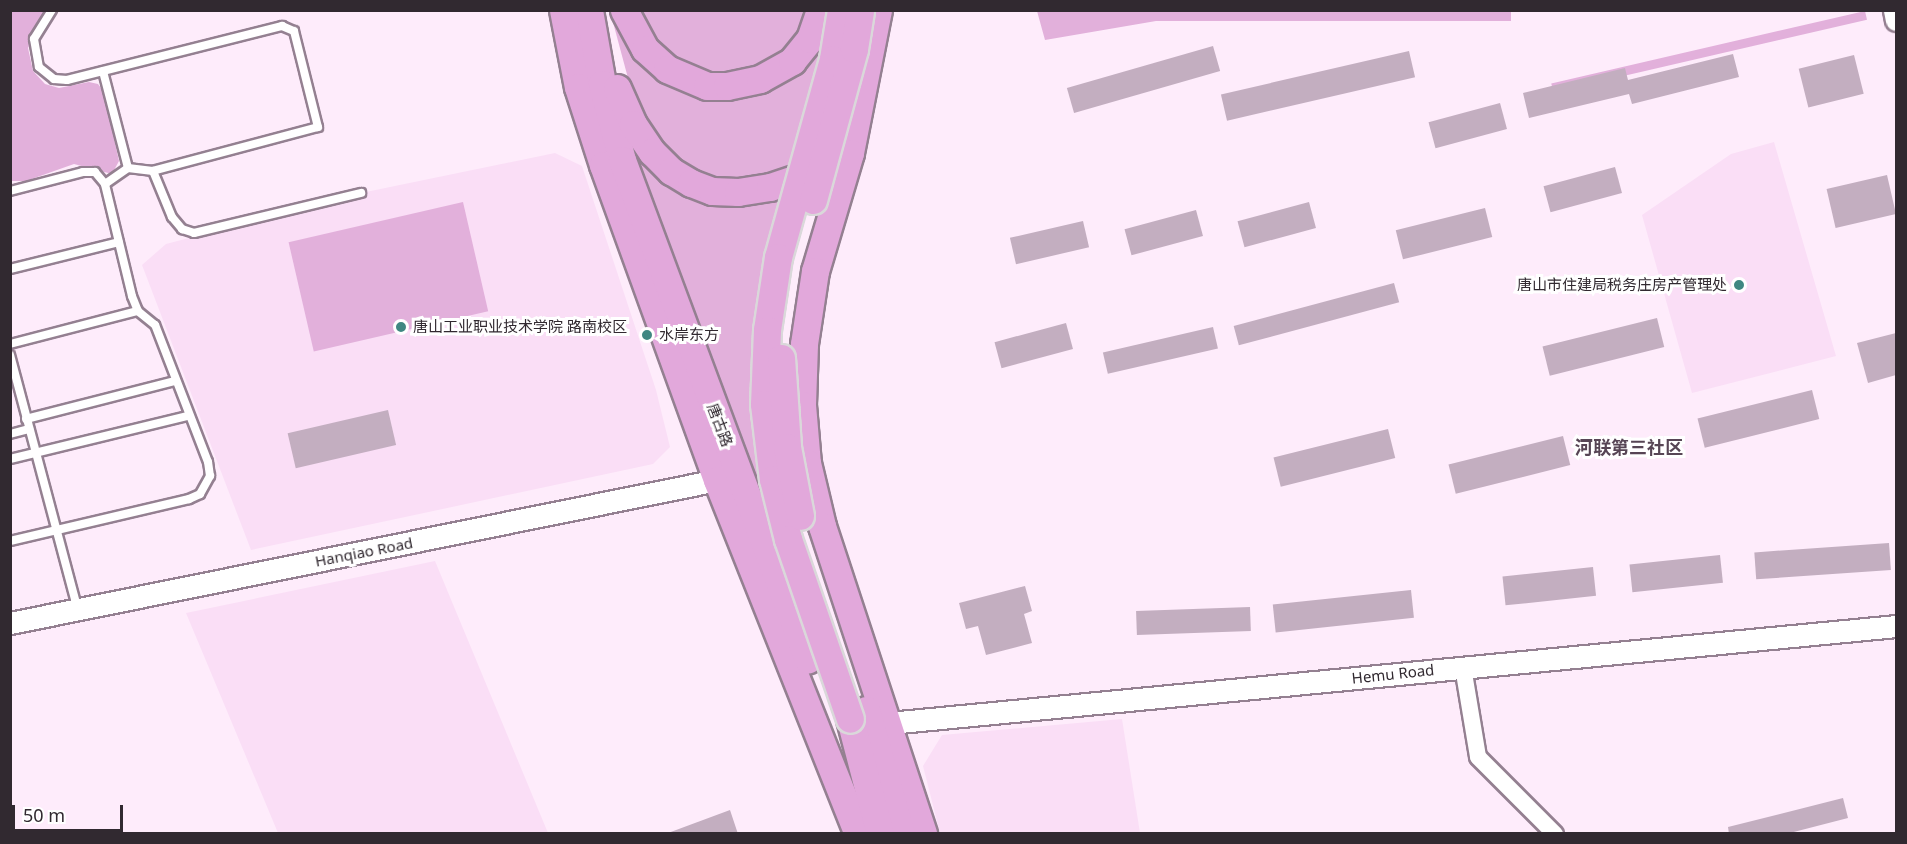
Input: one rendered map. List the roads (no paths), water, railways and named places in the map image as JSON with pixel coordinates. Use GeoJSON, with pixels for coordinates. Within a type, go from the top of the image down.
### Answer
{"type":"FeatureCollection","features":[{"type":"Feature","properties":{"kind":"main road"},"geometry":{"type":"LineString","coordinates":[[563,10],[578,87],[603,165],[717,480],[858,834]]}},
{"type":"Feature","properties":{"kind":"main road"},"geometry":{"type":"LineString","coordinates":[[590,10],[633,124],[671,171],[691,183],[721,192],[770,187],[810,176],[850,153]]}},
{"type":"Feature","properties":{"kind":"main road","name":"唐古路"},"geometry":{"type":"LineString","coordinates":[[590,10],[602,84],[622,160],[850,720],[901,834]]}},
{"type":"Feature","properties":{"kind":"main road"},"geometry":{"type":"LineString","coordinates":[[624,10],[645,50],[667,69],[707,86],[727,86],[760,79],[792,61],[810,39],[820,10]]}},
{"type":"Feature","properties":{"kind":"main road"},"geometry":{"type":"LineString","coordinates":[[841,10],[833,59],[778,258],[766,330],[764,404],[773,479],[788,539],[850,720],[880,834]]}},
{"type":"Feature","properties":{"kind":"main road","name":"唐古路"},"geometry":{"type":"LineString","coordinates":[[860,10],[852,60],[797,255],[781,350],[787,447],[797,505],[850,720],[873,834]]}},
{"type":"Feature","properties":{"kind":"main road"},"geometry":{"type":"LineString","coordinates":[[878,10],[850,153],[815,271],[804,344],[802,405],[807,463],[822,526],[890,723],[923,834]]}},
{"type":"Feature","properties":{"kind":"street"},"geometry":{"type":"LineString","coordinates":[[1894,10],[1896,21]]}},
{"type":"Feature","properties":{"kind":"street","name":"Hanqiao Road"},"geometry":{"type":"LineString","coordinates":[[10,624],[717,480]]}},
{"type":"Feature","properties":{"kind":"street","name":"Hemu Road"},"geometry":{"type":"LineString","coordinates":[[890,723],[1896,626]]}},
{"type":"Feature","properties":{"kind":"street"},"geometry":{"type":"LineString","coordinates":[[1463,667],[1478,757],[1555,834]]}},
{"type":"Feature","properties":{"kind":"lane"},"geometry":{"type":"LineString","coordinates":[[52,10],[34,39],[39,67],[54,79],[103,71],[282,26],[294,31],[318,127],[153,171],[128,168],[105,184]]}},
{"type":"Feature","properties":{"kind":"lane"},"geometry":{"type":"LineString","coordinates":[[103,71],[128,168]]}},
{"type":"Feature","properties":{"kind":"lane"},"geometry":{"type":"LineString","coordinates":[[153,171],[172,217],[182,229],[194,233],[361,193]]}},
{"type":"Feature","properties":{"kind":"lane"},"geometry":{"type":"LineString","coordinates":[[10,191],[83,172],[95,172],[105,184],[138,311],[155,325],[188,416],[208,462],[210,476],[200,495],[10,541]]}},
{"type":"Feature","properties":{"kind":"lane"},"geometry":{"type":"LineString","coordinates":[[10,269],[119,242]]}},
{"type":"Feature","properties":{"kind":"lane"},"geometry":{"type":"LineString","coordinates":[[10,344],[138,311]]}},
{"type":"Feature","properties":{"kind":"lane"},"geometry":{"type":"LineString","coordinates":[[10,355],[78,610]]}},
{"type":"Feature","properties":{"kind":"lane"},"geometry":{"type":"LineString","coordinates":[[26,419],[175,381]]}},
{"type":"Feature","properties":{"kind":"lane"},"geometry":{"type":"LineString","coordinates":[[10,459],[188,416]]}},
{"type":"Feature","properties":{"kind":"lane"},"geometry":{"type":"LineString","coordinates":[[10,434],[29,429]]}},
{"type":"Feature","properties":{"kind":"place","name":"唐山市住建局税务庄房产管理处"},"geometry":{"type":"Point","coordinates":[1739,285]}},
{"type":"Feature","properties":{"kind":"place","name":"唐山工业职业技术学院 路南校区"},"geometry":{"type":"Point","coordinates":[401,327]}},
{"type":"Feature","properties":{"kind":"place","name":"水岸东方"},"geometry":{"type":"Point","coordinates":[647,335]}},
{"type":"Feature","properties":{"kind":"district","name":"河联第三社区"},"geometry":{"type":"Point","coordinates":[1629,447]}}]}
